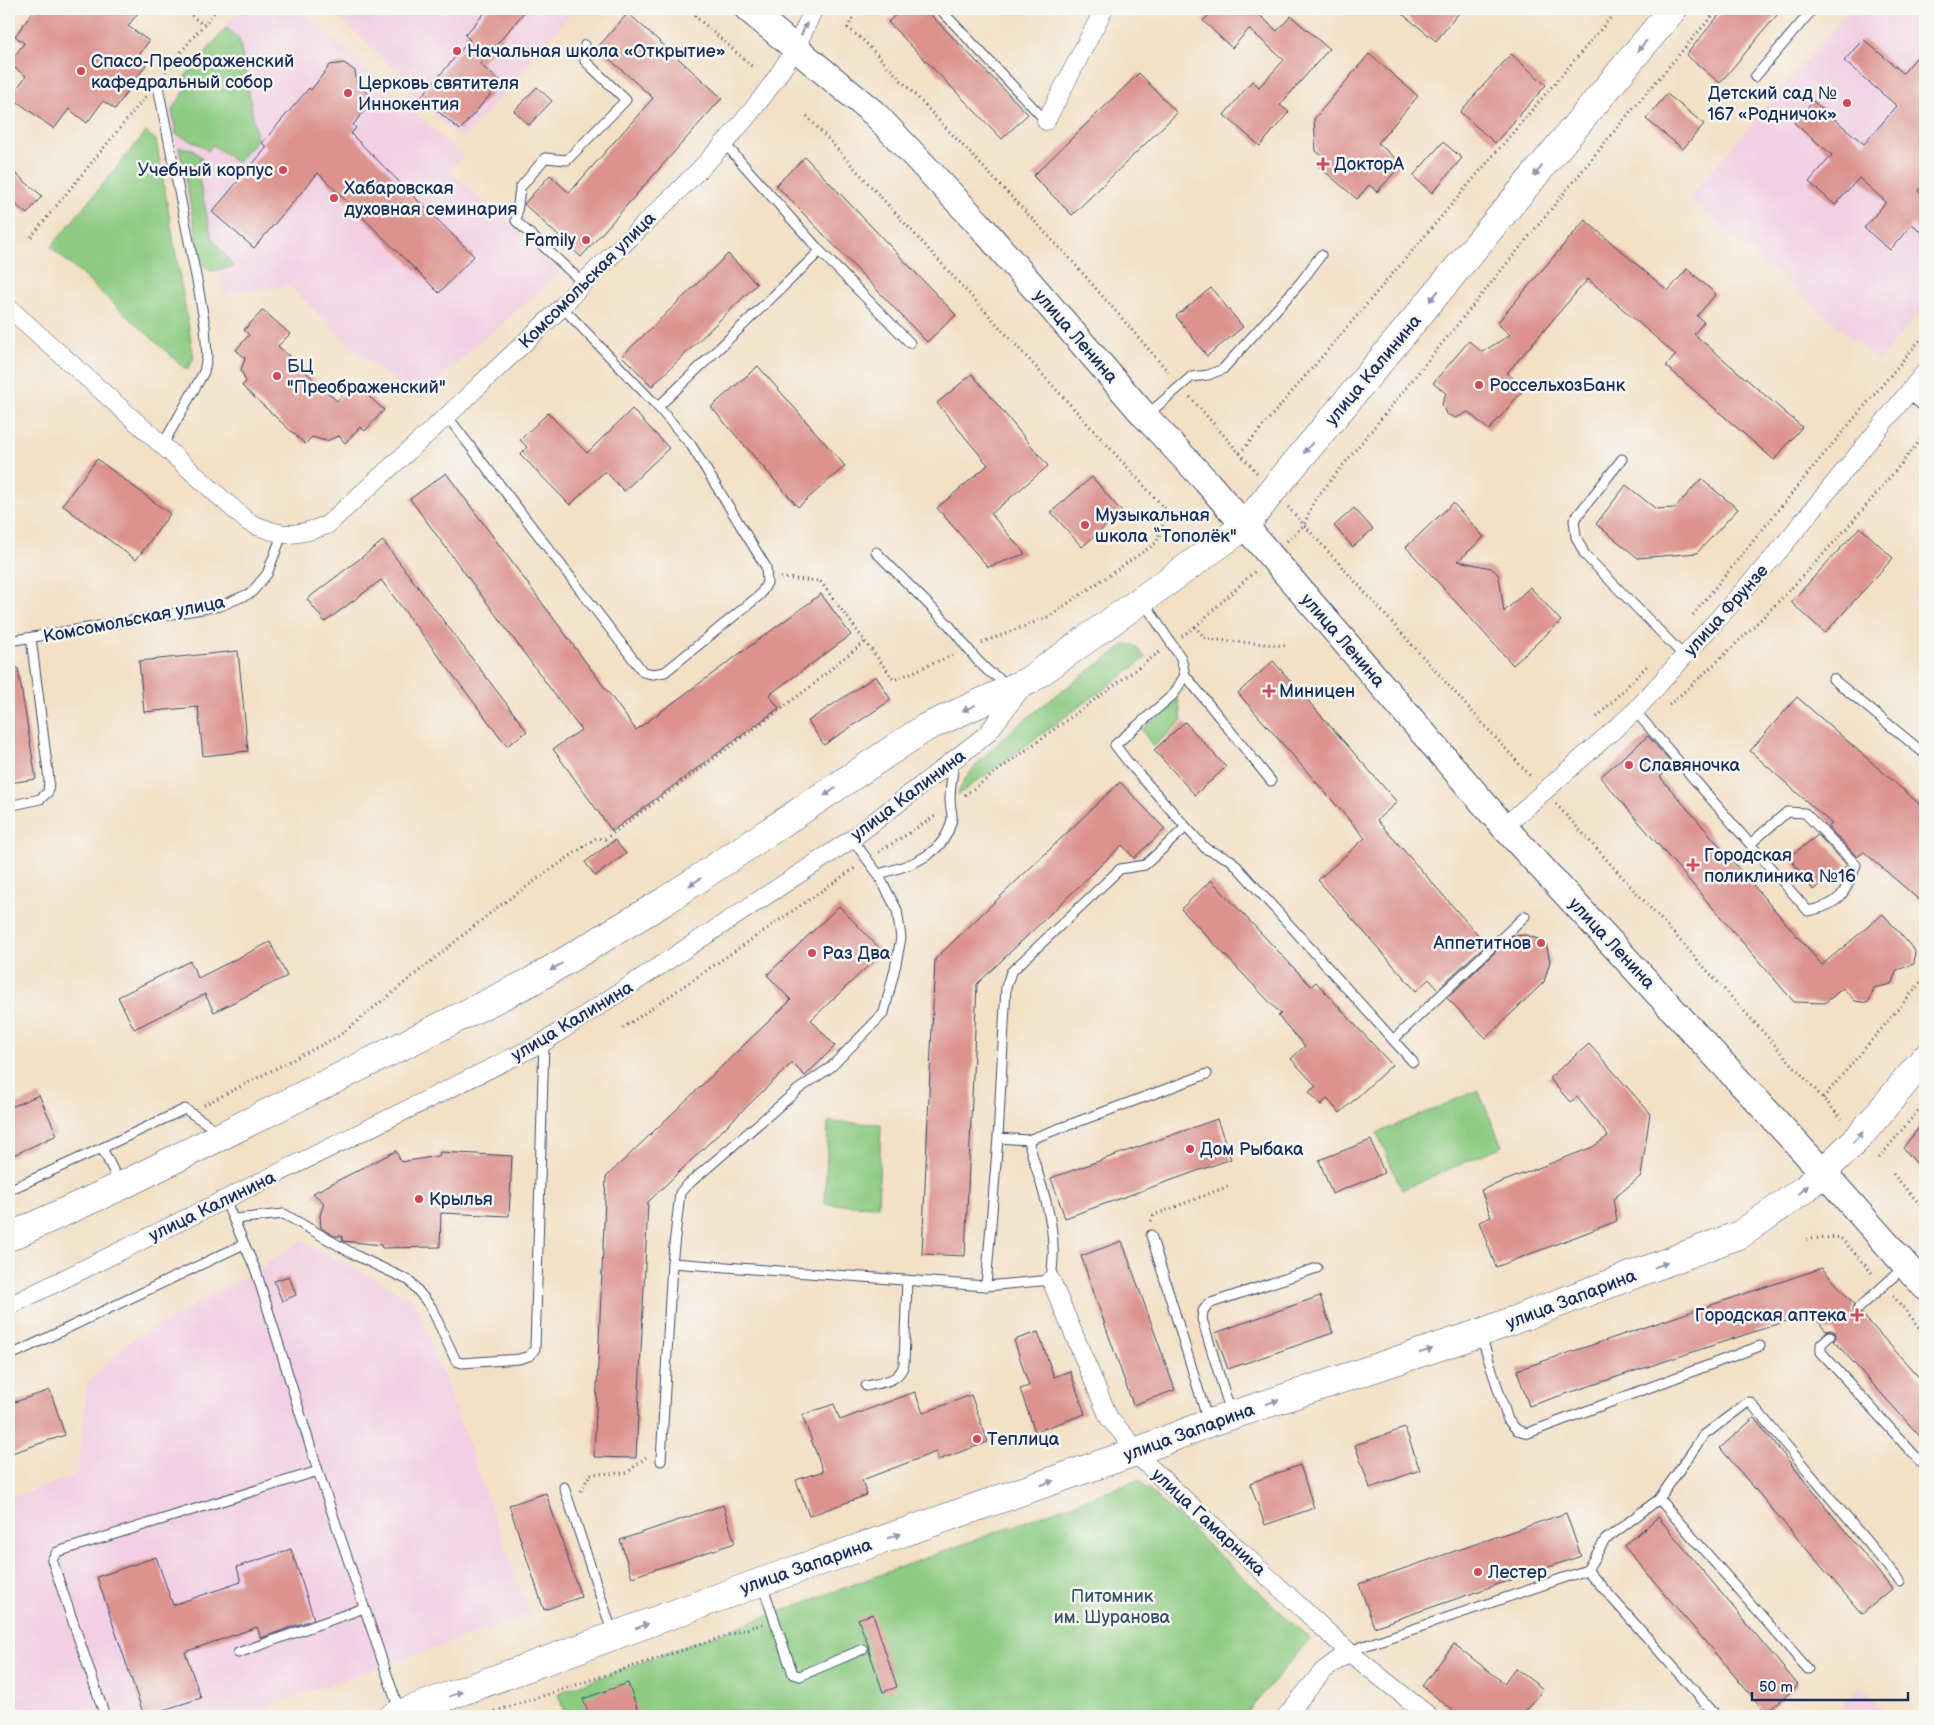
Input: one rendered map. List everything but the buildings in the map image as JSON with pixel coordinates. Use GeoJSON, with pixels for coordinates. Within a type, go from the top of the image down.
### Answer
{"type":"FeatureCollection","features":[{"type":"Feature","properties":{"kind":"main road","name":"улица Ленина"},"geometry":{"type":"LineString","coordinates":[[748,9],[875,114],[979,224],[1144,416],[1206,481],[1504,827],[1822,1171],[1925,1286]]}},
{"type":"Feature","properties":{"kind":"main road","name":"улица Калинина"},"geometry":{"type":"LineString","coordinates":[[9,1237],[121,1186],[532,981],[665,901],[925,728],[1020,684],[1142,601],[1245,526],[1673,9]]}},
{"type":"Feature","properties":{"kind":"main road","name":"улица Запарина"},"geometry":{"type":"LineString","coordinates":[[398,1716],[761,1582],[1138,1451],[1220,1420],[1480,1333],[1741,1234],[1805,1190],[1822,1171],[1859,1137],[1925,1058]]}},
{"type":"Feature","properties":{"kind":"street","name":"Комсомольская улица"},"geometry":{"type":"LineString","coordinates":[[282,535],[304,533],[327,525],[447,416],[562,307],[583,283],[725,144],[772,84],[795,49],[814,9]]}},
{"type":"Feature","properties":{"kind":"street"},"geometry":{"type":"LineString","coordinates":[[1046,121],[1104,9]]}},
{"type":"Feature","properties":{"kind":"street"},"geometry":{"type":"LineString","coordinates":[[9,308],[248,522],[282,535]]}},
{"type":"Feature","properties":{"kind":"street","name":"улица Фрунзе"},"geometry":{"type":"LineString","coordinates":[[1504,827],[1544,792],[1641,717],[1684,656],[1778,552],[1925,372]]}},
{"type":"Feature","properties":{"kind":"street","name":"улица Калинина"},"geometry":{"type":"LineString","coordinates":[[9,1306],[544,1042],[852,839],[987,734],[1020,684]]}},
{"type":"Feature","properties":{"kind":"street","name":"улица Гамарника"},"geometry":{"type":"LineString","coordinates":[[1051,1280],[1109,1418],[1138,1451],[1140,1458],[1349,1652],[1429,1716]]}},
{"type":"Feature","properties":{"kind":"street"},"geometry":{"type":"LineString","coordinates":[[1286,1716],[1323,1671],[1349,1652]]}},
{"type":"Feature","properties":{"kind":"lane"},"geometry":{"type":"LineString","coordinates":[[940,9],[1046,121]]}},
{"type":"Feature","properties":{"kind":"lane"},"geometry":{"type":"LineString","coordinates":[[1755,77],[1813,9]]}},
{"type":"Feature","properties":{"kind":"lane"},"geometry":{"type":"LineString","coordinates":[[583,283],[516,221],[520,188],[545,158],[567,160],[626,100],[585,61],[585,45]]}},
{"type":"Feature","properties":{"kind":"lane"},"geometry":{"type":"LineString","coordinates":[[156,82],[198,286],[205,326],[206,356],[204,372],[162,446]]}},
{"type":"Feature","properties":{"kind":"lane"},"geometry":{"type":"LineString","coordinates":[[725,144],[820,251],[910,343]]}},
{"type":"Feature","properties":{"kind":"lane"},"geometry":{"type":"LineString","coordinates":[[658,407],[820,251]]}},
{"type":"Feature","properties":{"kind":"lane"},"geometry":{"type":"LineString","coordinates":[[1144,416],[1191,377],[1208,375],[1223,369],[1301,282],[1321,256]]}},
{"type":"Feature","properties":{"kind":"lane"},"geometry":{"type":"LineString","coordinates":[[447,416],[643,672],[652,674],[665,672],[760,595],[767,583],[766,567],[691,445],[658,407],[562,307]]}},
{"type":"Feature","properties":{"kind":"lane"},"geometry":{"type":"LineString","coordinates":[[1907,393],[1925,408]]}},
{"type":"Feature","properties":{"kind":"lane"},"geometry":{"type":"LineString","coordinates":[[1622,459],[1574,520],[1576,538],[1585,556],[1684,656]]}},
{"type":"Feature","properties":{"kind":"lane","name":"Комсомольская улица"},"geometry":{"type":"LineString","coordinates":[[9,641],[220,606],[251,593],[267,574],[282,535]]}},
{"type":"Feature","properties":{"kind":"lane"},"geometry":{"type":"LineString","coordinates":[[876,552],[949,625],[988,671],[1020,684]]}},
{"type":"Feature","properties":{"kind":"lane"},"geometry":{"type":"LineString","coordinates":[[1142,601],[1180,658],[1185,676],[1271,781]]}},
{"type":"Feature","properties":{"kind":"lane"},"geometry":{"type":"LineString","coordinates":[[9,806],[40,799],[48,792],[49,780],[31,638]]}},
{"type":"Feature","properties":{"kind":"lane"},"geometry":{"type":"LineString","coordinates":[[1185,676],[1174,694],[1115,745],[1206,849],[1231,860],[1413,1062]]}},
{"type":"Feature","properties":{"kind":"lane"},"geometry":{"type":"LineString","coordinates":[[1833,680],[1925,754]]}},
{"type":"Feature","properties":{"kind":"lane"},"geometry":{"type":"LineString","coordinates":[[1641,717],[1750,844],[1808,911],[1826,908],[1846,890],[1856,865],[1805,812],[1787,812],[1750,844]]}},
{"type":"Feature","properties":{"kind":"lane"},"geometry":{"type":"LineString","coordinates":[[878,874],[916,863],[937,848],[947,836],[952,816],[950,798],[954,760]]}},
{"type":"Feature","properties":{"kind":"lane"},"geometry":{"type":"LineString","coordinates":[[986,1286],[998,1138],[1006,987],[1011,972],[1120,870],[1144,865],[1186,827]]}},
{"type":"Feature","properties":{"kind":"lane"},"geometry":{"type":"LineString","coordinates":[[661,1461],[672,1263],[680,1193],[799,1089],[831,1068],[884,1013],[896,964],[900,938],[897,910],[878,874],[852,839]]}},
{"type":"Feature","properties":{"kind":"lane"},"geometry":{"type":"LineString","coordinates":[[1393,1040],[1525,916]]}},
{"type":"Feature","properties":{"kind":"lane"},"geometry":{"type":"LineString","coordinates":[[234,1219],[284,1214],[358,1256],[410,1280],[431,1307],[456,1361],[462,1363],[529,1356],[535,1349],[544,1042]]}},
{"type":"Feature","properties":{"kind":"lane"},"geometry":{"type":"LineString","coordinates":[[998,1138],[1028,1140],[1206,1074]]}},
{"type":"Feature","properties":{"kind":"lane"},"geometry":{"type":"LineString","coordinates":[[9,1190],[185,1109],[224,1135]]}},
{"type":"Feature","properties":{"kind":"lane"},"geometry":{"type":"LineString","coordinates":[[672,1263],[986,1286],[1051,1280],[1052,1232],[1028,1140]]}},
{"type":"Feature","properties":{"kind":"lane"},"geometry":{"type":"LineString","coordinates":[[102,1148],[121,1186]]}},
{"type":"Feature","properties":{"kind":"lane"},"geometry":{"type":"LineString","coordinates":[[226,1200],[256,1271],[318,1471],[398,1716]]}},
{"type":"Feature","properties":{"kind":"lane"},"geometry":{"type":"LineString","coordinates":[[1151,1236],[1220,1420]]}},
{"type":"Feature","properties":{"kind":"lane"},"geometry":{"type":"LineString","coordinates":[[9,1356],[244,1244]]}},
{"type":"Feature","properties":{"kind":"lane"},"geometry":{"type":"LineString","coordinates":[[1858,1309],[1906,1265]]}},
{"type":"Feature","properties":{"kind":"lane"},"geometry":{"type":"LineString","coordinates":[[1220,1420],[1202,1319],[1203,1311],[1208,1304],[1317,1268]]}},
{"type":"Feature","properties":{"kind":"lane"},"geometry":{"type":"LineString","coordinates":[[866,1386],[894,1378],[901,1373],[904,1364],[907,1280]]}},
{"type":"Feature","properties":{"kind":"lane"},"geometry":{"type":"LineString","coordinates":[[1480,1333],[1508,1420],[1517,1430],[1528,1433],[1760,1346]]}},
{"type":"Feature","properties":{"kind":"lane"},"geometry":{"type":"LineString","coordinates":[[1830,1336],[1820,1344],[1821,1352],[1925,1467]]}},
{"type":"Feature","properties":{"kind":"lane"},"geometry":{"type":"LineString","coordinates":[[1349,1652],[1587,1570],[1605,1540],[1659,1499],[1703,1436],[1746,1403],[1750,1402],[1900,1581]]}},
{"type":"Feature","properties":{"kind":"lane"},"geometry":{"type":"LineString","coordinates":[[105,1716],[52,1560],[57,1552],[318,1471]]}},
{"type":"Feature","properties":{"kind":"lane"},"geometry":{"type":"LineString","coordinates":[[564,1487],[613,1636]]}},
{"type":"Feature","properties":{"kind":"lane"},"geometry":{"type":"LineString","coordinates":[[1659,1499],[1808,1669]]}},
{"type":"Feature","properties":{"kind":"lane"},"geometry":{"type":"LineString","coordinates":[[1587,1570],[1714,1713]]}},
{"type":"Feature","properties":{"kind":"lane"},"geometry":{"type":"LineString","coordinates":[[761,1582],[793,1674],[800,1676],[863,1649]]}},
{"type":"Feature","properties":{"kind":"lane"},"geometry":{"type":"LineString","coordinates":[[238,1653],[364,1608]]}},
{"type":"Feature","properties":{"kind":"path"},"geometry":{"type":"LineString","coordinates":[[184,9],[203,25]]}},
{"type":"Feature","properties":{"kind":"path"},"geometry":{"type":"LineString","coordinates":[[31,237],[216,9]]}},
{"type":"Feature","properties":{"kind":"path"},"geometry":{"type":"LineString","coordinates":[[687,9],[754,68]]}},
{"type":"Feature","properties":{"kind":"path"},"geometry":{"type":"LineString","coordinates":[[856,9],[848,28],[863,40],[1072,261],[1240,453],[1618,9]]}},
{"type":"Feature","properties":{"kind":"path"},"geometry":{"type":"LineString","coordinates":[[1544,792],[1304,525],[1314,501],[1630,112],[1718,9]]}},
{"type":"Feature","properties":{"kind":"path"},"geometry":{"type":"LineString","coordinates":[[766,576],[820,581],[894,680],[968,648],[1048,617],[1156,543],[1168,512],[807,116]]}},
{"type":"Feature","properties":{"kind":"path"},"geometry":{"type":"LineString","coordinates":[[1591,723],[1671,642],[1810,471],[1925,334]]}},
{"type":"Feature","properties":{"kind":"path"},"geometry":{"type":"LineString","coordinates":[[1641,717],[1687,689],[1782,599],[1875,497],[1925,434]]}},
{"type":"Feature","properties":{"kind":"path"},"geometry":{"type":"LineString","coordinates":[[1195,627],[1236,588]]}},
{"type":"Feature","properties":{"kind":"path"},"geometry":{"type":"LineString","coordinates":[[190,1112],[338,1036],[499,906],[596,838],[605,839],[813,685],[865,642]]}},
{"type":"Feature","properties":{"kind":"path"},"geometry":{"type":"LineString","coordinates":[[1530,776],[1537,770]]}},
{"type":"Feature","properties":{"kind":"path"},"geometry":{"type":"LineString","coordinates":[[1561,797],[1554,803],[1848,1126]]}},
{"type":"Feature","properties":{"kind":"path"},"geometry":{"type":"LineString","coordinates":[[1823,1098],[1925,977]]}},
{"type":"Feature","properties":{"kind":"path"},"geometry":{"type":"LineString","coordinates":[[1879,1158],[1925,1102]]}},
{"type":"Feature","properties":{"kind":"path"},"geometry":{"type":"LineString","coordinates":[[1893,1174],[1925,1210]]}},
{"type":"Feature","properties":{"kind":"path"},"geometry":{"type":"LineString","coordinates":[[1151,1236],[1149,1225],[1154,1216],[1229,1186]]}},
{"type":"Feature","properties":{"kind":"path"},"geometry":{"type":"LineString","coordinates":[[1807,1239],[1840,1236]]}},
{"type":"Feature","properties":{"kind":"path"},"geometry":{"type":"LineString","coordinates":[[571,1509],[590,1474],[627,1473],[643,1459],[661,1448]]}},
{"type":"Feature","properties":{"kind":"path"},"geometry":{"type":"LineString","coordinates":[[481,1716],[775,1620]]}},
{"type":"Feature","properties":{"kind":"shaded area","name":"Хабаровская духовная семинария"},"geometry":{"type":"Polygon","coordinates":[[[240,9],[300,9],[464,157],[449,171],[511,225],[560,273],[417,398],[357,353],[289,285],[224,294],[217,269],[199,227],[193,226],[169,110],[185,87],[182,78],[240,9]]]}},
{"type":"Feature","properties":{"kind":"shaded area","name":"Начальная школа «Открытие»"},"geometry":{"type":"Polygon","coordinates":[[[343,9],[575,9],[463,140],[409,92],[413,86],[337,16],[343,9]]]}},
{"type":"Feature","properties":{"kind":"shaded area","name":"Детский сад № 167 «Родничок»"},"geometry":{"type":"Polygon","coordinates":[[[1850,9],[1925,9],[1925,306],[1878,361],[1688,198],[1850,9]]]}},
{"type":"Feature","properties":{"kind":"shaded area"},"geometry":{"type":"Polygon","coordinates":[[[301,1240],[416,1301],[530,1615],[240,1716],[19,1716],[9,1686],[9,1498],[77,1475],[87,1384],[127,1343],[256,1271],[301,1240]]]}},
{"type":"Feature","properties":{"kind":"shaded area"},"geometry":{"type":"Polygon","coordinates":[[[1861,1687],[1893,1716],[1833,1716],[1861,1687]]]}},
{"type":"Feature","properties":{"kind":"green space"},"geometry":{"type":"Polygon","coordinates":[[[226,28],[239,38],[257,139],[237,163],[213,145],[208,151],[200,145],[176,134],[172,110],[188,87],[184,78],[226,28]]]}},
{"type":"Feature","properties":{"kind":"green space"},"geometry":{"type":"Polygon","coordinates":[[[146,132],[156,140],[194,358],[187,370],[51,247],[146,132]]]}},
{"type":"Feature","properties":{"kind":"green space"},"geometry":{"type":"Polygon","coordinates":[[[179,147],[193,149],[202,159],[196,166],[212,238],[234,267],[210,271],[202,264],[179,147]]]}},
{"type":"Feature","properties":{"kind":"green space"},"geometry":{"type":"Polygon","coordinates":[[[1126,644],[1134,645],[1146,658],[958,795],[966,778],[1005,737],[1059,693],[1126,644]]]}},
{"type":"Feature","properties":{"kind":"green space"},"geometry":{"type":"Polygon","coordinates":[[[1178,699],[1182,721],[1153,747],[1142,730],[1178,699]]]}},
{"type":"Feature","properties":{"kind":"green space"},"geometry":{"type":"Polygon","coordinates":[[[1478,1090],[1502,1146],[1402,1190],[1377,1133],[1478,1090]]]}},
{"type":"Feature","properties":{"kind":"green space"},"geometry":{"type":"Polygon","coordinates":[[[828,1122],[881,1124],[878,1206],[825,1204],[828,1122]]]}},
{"type":"Feature","properties":{"kind":"green space","name":"Питомник им. Шуранова"},"geometry":{"type":"Polygon","coordinates":[[[1138,1480],[1310,1639],[1244,1716],[565,1716],[558,1693],[1138,1480]]]}},
{"type":"Feature","properties":{"kind":"place","name":"Начальная школа «Открытие»"},"geometry":{"type":"Point","coordinates":[457,51]}},
{"type":"Feature","properties":{"kind":"place","name":"Спасо-Преображенский кафедральный собор"},"geometry":{"type":"Point","coordinates":[81,71]}},
{"type":"Feature","properties":{"kind":"place","name":"Церковь святителя Иннокентия"},"geometry":{"type":"Point","coordinates":[348,93]}},
{"type":"Feature","properties":{"kind":"place","name":"Детский сад № 167 «Родничок»"},"geometry":{"type":"Point","coordinates":[1847,103]}},
{"type":"Feature","properties":{"kind":"place","name":"ДокторА"},"geometry":{"type":"Point","coordinates":[1323,164]}},
{"type":"Feature","properties":{"kind":"place","name":"Учебный корпус"},"geometry":{"type":"Point","coordinates":[283,170]}},
{"type":"Feature","properties":{"kind":"place","name":"Хабаровская духовная семинария"},"geometry":{"type":"Point","coordinates":[334,198]}},
{"type":"Feature","properties":{"kind":"place","name":"Family"},"geometry":{"type":"Point","coordinates":[586,240]}},
{"type":"Feature","properties":{"kind":"place","name":"БЦ \"Преображенский\""},"geometry":{"type":"Point","coordinates":[277,376]}},
{"type":"Feature","properties":{"kind":"place","name":"РоссельхозБанк"},"geometry":{"type":"Point","coordinates":[1479,385]}},
{"type":"Feature","properties":{"kind":"place","name":"Музыкальная школа “Тополёк\""},"geometry":{"type":"Point","coordinates":[1085,525]}},
{"type":"Feature","properties":{"kind":"place","name":"Миницен"},"geometry":{"type":"Point","coordinates":[1269,691]}},
{"type":"Feature","properties":{"kind":"place","name":"Славяночка"},"geometry":{"type":"Point","coordinates":[1629,765]}},
{"type":"Feature","properties":{"kind":"place","name":"Городская поликлиника №16"},"geometry":{"type":"Point","coordinates":[1693,865]}},
{"type":"Feature","properties":{"kind":"place","name":"Аппетитнов"},"geometry":{"type":"Point","coordinates":[1541,943]}},
{"type":"Feature","properties":{"kind":"place","name":"Раз Два"},"geometry":{"type":"Point","coordinates":[812,953]}},
{"type":"Feature","properties":{"kind":"place","name":"Дом Рыбака"},"geometry":{"type":"Point","coordinates":[1190,1149]}},
{"type":"Feature","properties":{"kind":"place","name":"Крылья"},"geometry":{"type":"Point","coordinates":[419,1199]}},
{"type":"Feature","properties":{"kind":"place","name":"Городская аптека"},"geometry":{"type":"Point","coordinates":[1857,1315]}},
{"type":"Feature","properties":{"kind":"place","name":"Теплица"},"geometry":{"type":"Point","coordinates":[977,1439]}},
{"type":"Feature","properties":{"kind":"place","name":"Лестер"},"geometry":{"type":"Point","coordinates":[1478,1572]}}]}
